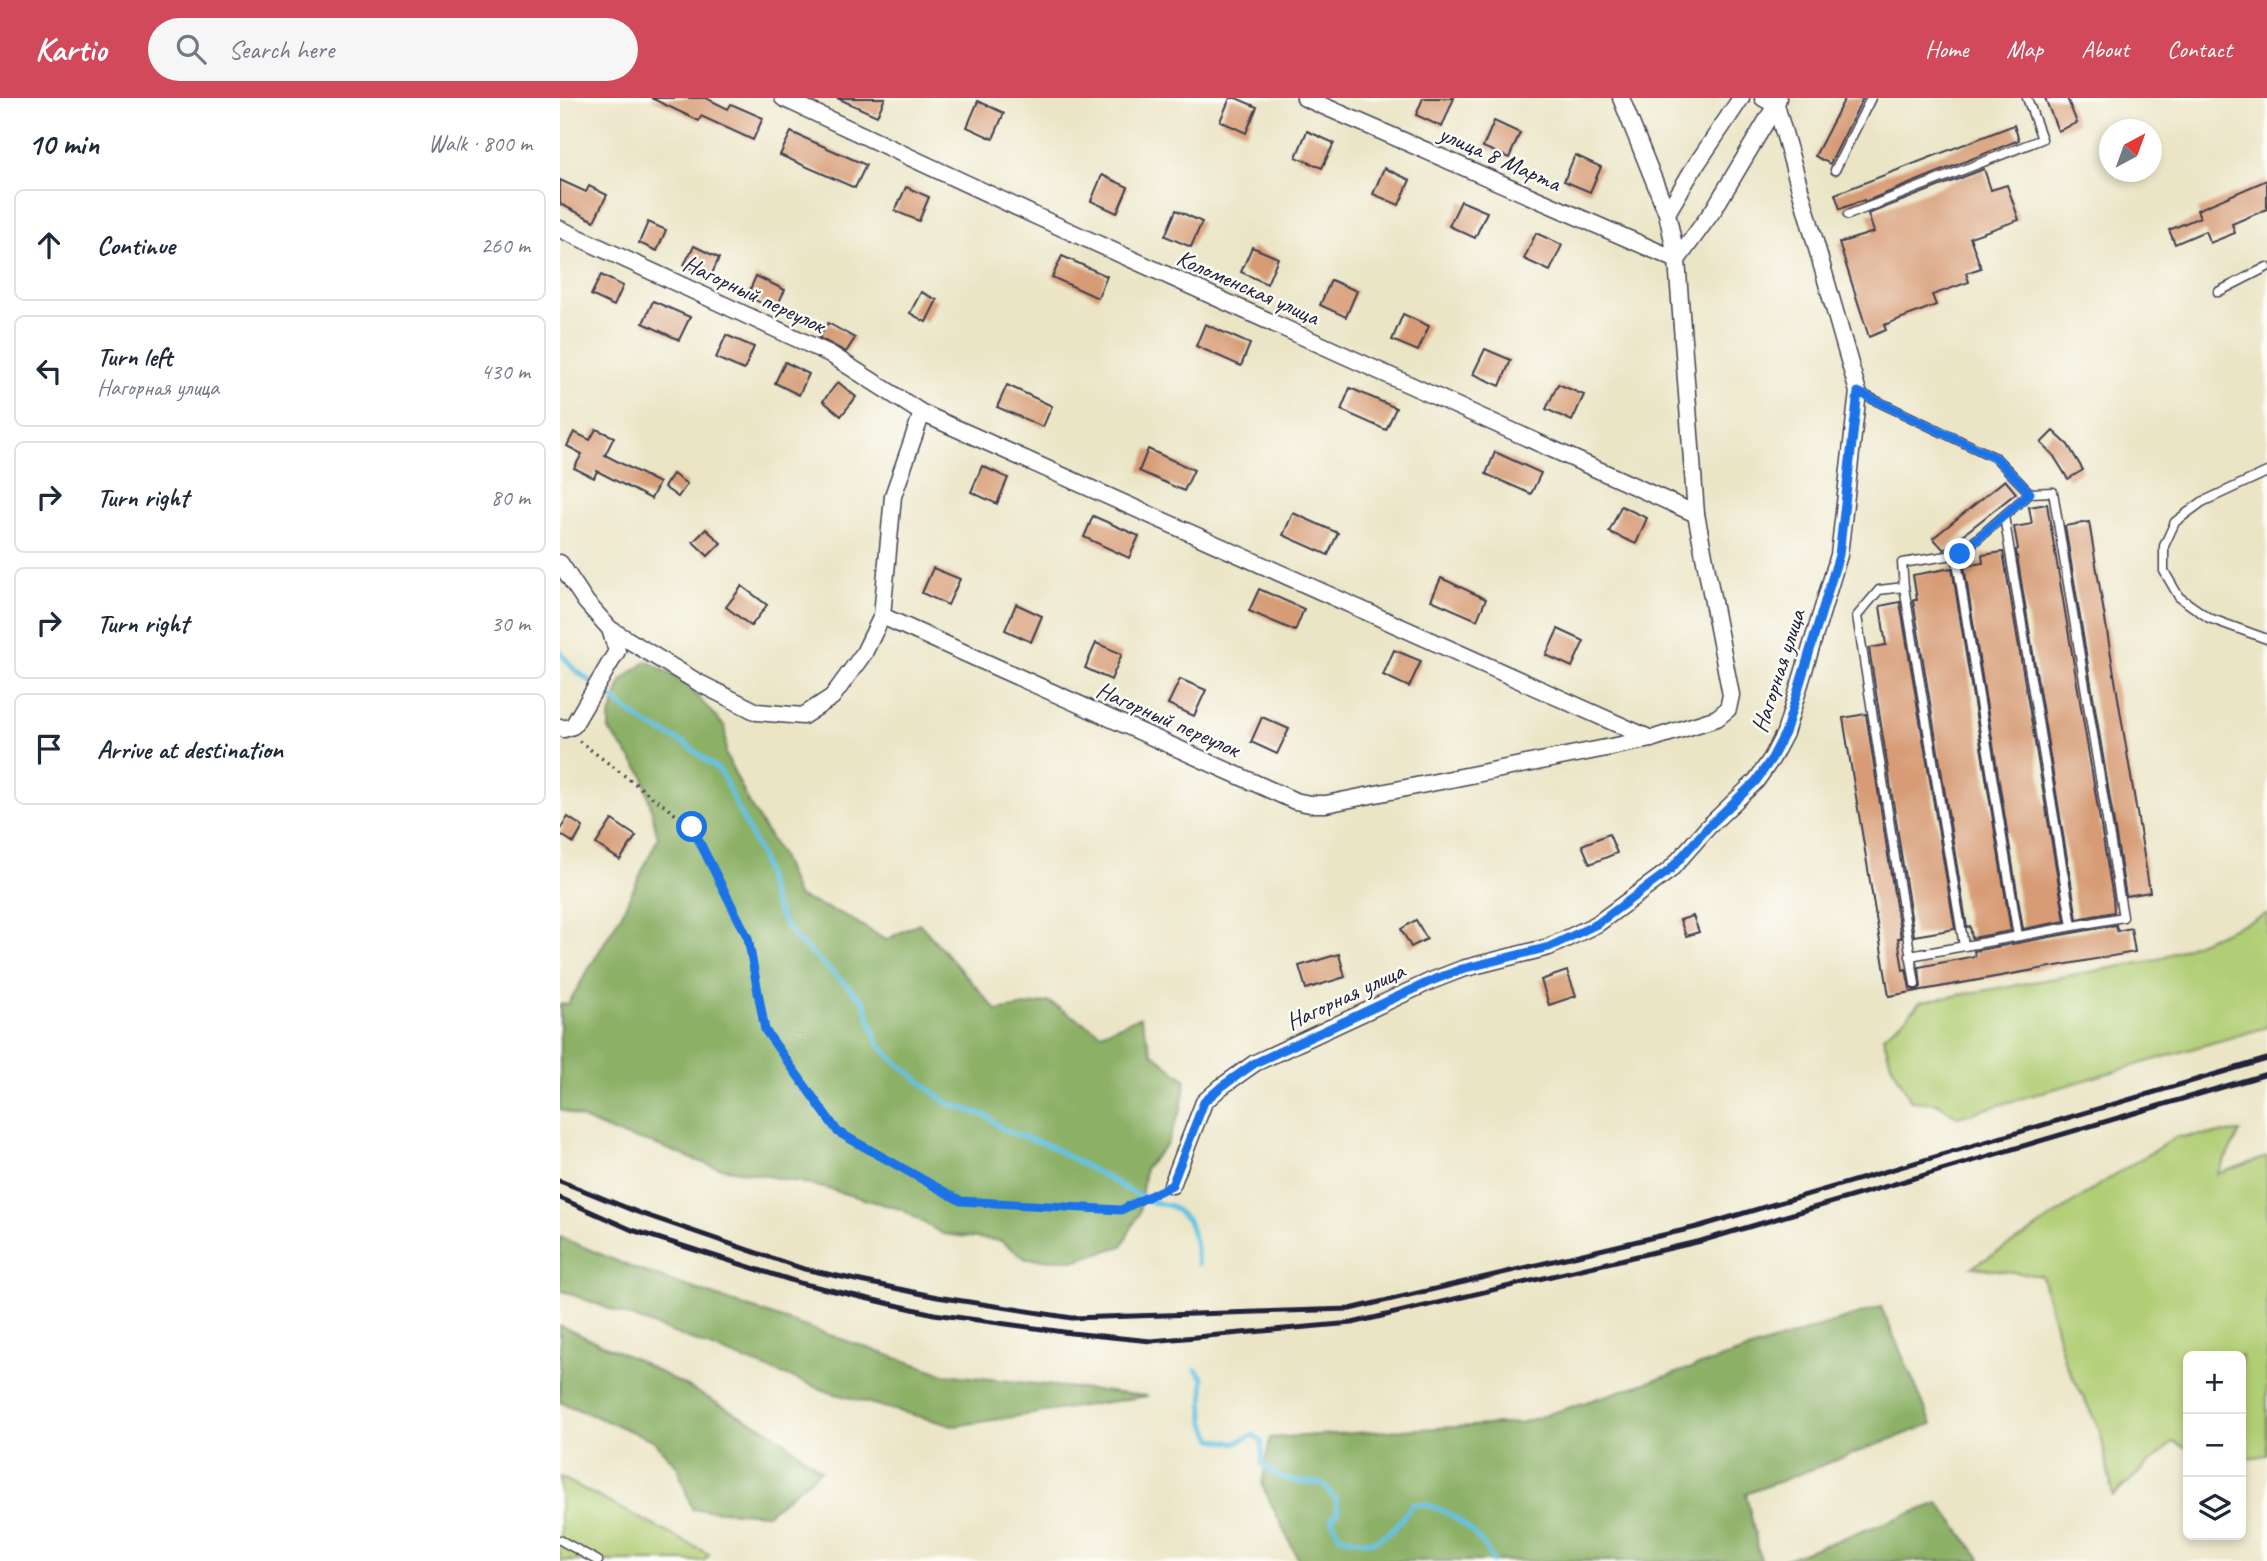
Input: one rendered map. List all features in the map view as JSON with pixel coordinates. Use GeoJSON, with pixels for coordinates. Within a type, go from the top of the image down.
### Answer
{"type":"FeatureCollection","features":[{"type":"Feature","properties":{"kind":"street","name":"Коломенская улица"},"geometry":{"type":"LineString","coordinates":[[783,98],[1038,217],[1696,514]]}},
{"type":"Feature","properties":{"kind":"street","name":"улица 8 Марта"},"geometry":{"type":"LineString","coordinates":[[1305,98],[1677,260]]}},
{"type":"Feature","properties":{"kind":"street"},"geometry":{"type":"LineString","coordinates":[[1621,98],[1667,213],[1677,260],[1696,514]]}},
{"type":"Feature","properties":{"kind":"street"},"geometry":{"type":"LineString","coordinates":[[1667,213],[1741,98]]}},
{"type":"Feature","properties":{"kind":"street"},"geometry":{"type":"LineString","coordinates":[[1677,260],[1720,201],[1773,100]]}},
{"type":"Feature","properties":{"kind":"street","name":"Нагорная улица"},"geometry":{"type":"LineString","coordinates":[[1172,1185],[1204,1102],[1221,1087],[1255,1063],[1431,981],[1462,969],[1549,947],[1597,924],[1670,870],[1708,827],[1756,781],[1772,758],[1785,733],[1839,555],[1858,392],[1773,100]]}},
{"type":"Feature","properties":{"kind":"street","name":"Нагорный переулок"},"geometry":{"type":"LineString","coordinates":[[560,229],[830,354],[922,413],[1651,739]]}},
{"type":"Feature","properties":{"kind":"street"},"geometry":{"type":"LineString","coordinates":[[560,563],[586,602],[610,629],[699,683],[757,712],[803,716],[832,697],[864,653],[882,616],[893,496],[922,413]]}},
{"type":"Feature","properties":{"kind":"street","name":"Нагорный переулок"},"geometry":{"type":"LineString","coordinates":[[882,616],[1295,801],[1326,804],[1651,739],[1717,718],[1728,709],[1731,695],[1696,514]]}},
{"type":"Feature","properties":{"kind":"street"},"geometry":{"type":"LineString","coordinates":[[562,728],[573,726],[578,719],[617,651],[610,629]]}},
{"type":"Feature","properties":{"kind":"lane"},"geometry":{"type":"LineString","coordinates":[[1835,170],[1871,98]]}},
{"type":"Feature","properties":{"kind":"lane"},"geometry":{"type":"LineString","coordinates":[[1848,215],[2042,139],[2027,98]]}},
{"type":"Feature","properties":{"kind":"lane"},"geometry":{"type":"LineString","coordinates":[[2218,292],[2267,267]]}},
{"type":"Feature","properties":{"kind":"lane"},"geometry":{"type":"LineString","coordinates":[[1858,392],[1996,458],[2030,493]]}},
{"type":"Feature","properties":{"kind":"lane"},"geometry":{"type":"LineString","coordinates":[[2267,472],[2202,502],[2175,522],[2164,546],[2164,571],[2179,597],[2209,618],[2267,639]]}},
{"type":"Feature","properties":{"kind":"lane"},"geometry":{"type":"LineString","coordinates":[[1910,956],[2123,917],[2053,492],[2030,493],[1960,554],[1902,563],[1964,946]]}},
{"type":"Feature","properties":{"kind":"lane"},"geometry":{"type":"LineString","coordinates":[[2004,516],[2072,926]]}},
{"type":"Feature","properties":{"kind":"lane"},"geometry":{"type":"LineString","coordinates":[[1956,555],[2018,936]]}},
{"type":"Feature","properties":{"kind":"lane"},"geometry":{"type":"LineString","coordinates":[[1904,587],[1879,590],[1857,616],[1915,984]]}},
{"type":"Feature","properties":{"kind":"lane"},"geometry":{"type":"LineString","coordinates":[[560,1540],[598,1561]]}},
{"type":"Feature","properties":{"kind":"path"},"geometry":{"type":"LineString","coordinates":[[562,728],[692,827],[748,938],[765,1030],[838,1132],[961,1201],[1121,1210],[1172,1185]]}},
{"type":"Feature","properties":{"kind":"green space"},"geometry":{"type":"Polygon","coordinates":[[[647,661],[683,681],[725,727],[726,755],[750,805],[781,856],[797,896],[846,916],[886,940],[919,923],[997,1011],[1049,1002],[1101,1033],[1140,1017],[1152,1053],[1186,1080],[1181,1109],[1167,1144],[1145,1168],[1139,1214],[1122,1246],[1076,1260],[1026,1259],[1001,1241],[943,1234],[900,1209],[810,1184],[711,1166],[654,1144],[615,1133],[560,1109],[560,1004],[568,1004],[622,913],[658,838],[643,774],[609,730],[609,719],[622,680],[647,661]]]}},
{"type":"Feature","properties":{"kind":"green space"},"geometry":{"type":"Polygon","coordinates":[[[2267,914],[2267,1027],[1958,1117],[1937,1103],[1911,1101],[1891,1063],[1883,1036],[1906,1018],[1920,1002],[2156,960],[2267,914]]]}},
{"type":"Feature","properties":{"kind":"green space"},"geometry":{"type":"Polygon","coordinates":[[[2240,1132],[2217,1174],[2267,1157],[2267,1455],[2246,1458],[2246,1351],[2183,1351],[2183,1446],[2173,1442],[2113,1496],[2100,1430],[2064,1360],[2042,1276],[1972,1267],[2025,1236],[2100,1184],[2176,1137],[2240,1132]]]}},
{"type":"Feature","properties":{"kind":"green space"},"geometry":{"type":"Polygon","coordinates":[[[560,1237],[633,1268],[944,1374],[1148,1396],[954,1426],[832,1393],[560,1290],[560,1237]]]}},
{"type":"Feature","properties":{"kind":"green space"},"geometry":{"type":"Polygon","coordinates":[[[1881,1307],[1932,1424],[1746,1494],[1761,1561],[1299,1561],[1262,1485],[1270,1438],[1521,1423],[1881,1307]]]}},
{"type":"Feature","properties":{"kind":"green space"},"geometry":{"type":"Polygon","coordinates":[[[560,1326],[637,1360],[773,1433],[821,1470],[767,1514],[692,1509],[677,1466],[653,1440],[560,1402],[560,1326]]]}},
{"type":"Feature","properties":{"kind":"green space"},"geometry":{"type":"Polygon","coordinates":[[[560,1477],[709,1554],[704,1561],[560,1561],[560,1477]]]}},
{"type":"Feature","properties":{"kind":"green space"},"geometry":{"type":"Polygon","coordinates":[[[1939,1503],[1982,1561],[1780,1561],[1939,1503]]]}},
{"type":"Feature","properties":{"kind":"building"},"geometry":{"type":"Polygon","coordinates":[[[651,98],[706,98],[728,109],[731,104],[763,118],[753,140],[701,116],[699,121],[651,98]]]}},
{"type":"Feature","properties":{"kind":"building"},"geometry":{"type":"Polygon","coordinates":[[[837,98],[885,98],[877,116],[837,98]]]}},
{"type":"Feature","properties":{"kind":"building"},"geometry":{"type":"Polygon","coordinates":[[[1230,98],[1257,107],[1246,133],[1220,121],[1230,98]]]}},
{"type":"Feature","properties":{"kind":"building"},"geometry":{"type":"Polygon","coordinates":[[[1423,98],[1454,98],[1442,127],[1416,115],[1423,98]]]}},
{"type":"Feature","properties":{"kind":"building"},"geometry":{"type":"Polygon","coordinates":[[[1845,98],[1863,98],[1830,164],[1815,156],[1845,98]]]}},
{"type":"Feature","properties":{"kind":"building"},"geometry":{"type":"Polygon","coordinates":[[[2045,98],[2067,98],[2077,123],[2058,131],[2045,98]]]}},
{"type":"Feature","properties":{"kind":"building"},"geometry":{"type":"Polygon","coordinates":[[[978,101],[1004,113],[993,139],[967,127],[978,101]]]}},
{"type":"Feature","properties":{"kind":"building"},"geometry":{"type":"Polygon","coordinates":[[[1494,121],[1520,133],[1509,158],[1483,147],[1494,121]]]}},
{"type":"Feature","properties":{"kind":"building"},"geometry":{"type":"Polygon","coordinates":[[[2014,125],[2019,140],[1864,202],[1840,209],[1835,194],[2014,125]]]}},
{"type":"Feature","properties":{"kind":"building"},"geometry":{"type":"Polygon","coordinates":[[[1307,131],[1334,143],[1322,168],[1296,157],[1307,131]]]}},
{"type":"Feature","properties":{"kind":"building"},"geometry":{"type":"Polygon","coordinates":[[[791,132],[866,165],[855,188],[780,155],[791,132]]]}},
{"type":"Feature","properties":{"kind":"building"},"geometry":{"type":"Polygon","coordinates":[[[1575,155],[1601,167],[1590,192],[1564,181],[1575,155]]]}},
{"type":"Feature","properties":{"kind":"building"},"geometry":{"type":"Polygon","coordinates":[[[1384,168],[1410,180],[1399,205],[1373,194],[1384,168]]]}},
{"type":"Feature","properties":{"kind":"building"},"geometry":{"type":"Polygon","coordinates":[[[1984,169],[1991,190],[2007,185],[2019,220],[1970,237],[1981,268],[1966,273],[1969,282],[1932,295],[1936,305],[1884,325],[1886,330],[1869,337],[1839,243],[1874,232],[1868,214],[1984,169]]]}},
{"type":"Feature","properties":{"kind":"building"},"geometry":{"type":"Polygon","coordinates":[[[1102,175],[1128,187],[1117,213],[1091,201],[1102,175]]]}},
{"type":"Feature","properties":{"kind":"building"},"geometry":{"type":"Polygon","coordinates":[[[560,180],[586,192],[589,186],[607,195],[594,221],[560,204],[560,180]]]}},
{"type":"Feature","properties":{"kind":"building"},"geometry":{"type":"Polygon","coordinates":[[[2267,180],[2267,209],[2232,224],[2235,233],[2210,243],[2205,231],[2175,244],[2169,230],[2200,217],[2197,210],[2267,180]]]}},
{"type":"Feature","properties":{"kind":"building"},"geometry":{"type":"Polygon","coordinates":[[[906,187],[929,197],[919,221],[895,211],[906,187]]]}},
{"type":"Feature","properties":{"kind":"building"},"geometry":{"type":"Polygon","coordinates":[[[1461,201],[1487,212],[1475,238],[1449,226],[1461,201]]]}},
{"type":"Feature","properties":{"kind":"building"},"geometry":{"type":"Polygon","coordinates":[[[1176,210],[1202,222],[1191,247],[1165,236],[1176,210]]]}},
{"type":"Feature","properties":{"kind":"building"},"geometry":{"type":"Polygon","coordinates":[[[648,222],[666,230],[657,251],[639,243],[648,222]]]}},
{"type":"Feature","properties":{"kind":"building"},"geometry":{"type":"Polygon","coordinates":[[[1536,233],[1562,245],[1550,271],[1524,259],[1536,233]]]}},
{"type":"Feature","properties":{"kind":"building"},"geometry":{"type":"Polygon","coordinates":[[[694,246],[719,258],[710,278],[684,265],[694,246]]]}},
{"type":"Feature","properties":{"kind":"building"},"geometry":{"type":"Polygon","coordinates":[[[1252,247],[1278,258],[1267,284],[1241,272],[1252,247]]]}},
{"type":"Feature","properties":{"kind":"building"},"geometry":{"type":"Polygon","coordinates":[[[1062,256],[1107,276],[1098,298],[1052,277],[1062,256]]]}},
{"type":"Feature","properties":{"kind":"building"},"geometry":{"type":"Polygon","coordinates":[[[601,275],[623,286],[614,306],[591,295],[601,275]]]}},
{"type":"Feature","properties":{"kind":"building"},"geometry":{"type":"Polygon","coordinates":[[[756,276],[785,290],[775,310],[747,296],[756,276]]]}},
{"type":"Feature","properties":{"kind":"building"},"geometry":{"type":"Polygon","coordinates":[[[1331,280],[1357,291],[1346,317],[1320,305],[1331,280]]]}},
{"type":"Feature","properties":{"kind":"building"},"geometry":{"type":"Polygon","coordinates":[[[921,292],[937,300],[926,322],[910,313],[921,292]]]}},
{"type":"Feature","properties":{"kind":"building"},"geometry":{"type":"Polygon","coordinates":[[[653,301],[690,317],[679,340],[643,323],[653,301]]]}},
{"type":"Feature","properties":{"kind":"building"},"geometry":{"type":"Polygon","coordinates":[[[1403,314],[1429,326],[1418,351],[1392,340],[1403,314]]]}},
{"type":"Feature","properties":{"kind":"building"},"geometry":{"type":"Polygon","coordinates":[[[828,323],[855,338],[846,352],[819,338],[828,323]]]}},
{"type":"Feature","properties":{"kind":"building"},"geometry":{"type":"Polygon","coordinates":[[[1205,324],[1250,344],[1241,366],[1196,346],[1205,324]]]}},
{"type":"Feature","properties":{"kind":"building"},"geometry":{"type":"Polygon","coordinates":[[[726,335],[754,347],[744,370],[716,358],[726,335]]]}},
{"type":"Feature","properties":{"kind":"building"},"geometry":{"type":"Polygon","coordinates":[[[1485,349],[1511,360],[1500,386],[1473,374],[1485,349]]]}},
{"type":"Feature","properties":{"kind":"building"},"geometry":{"type":"Polygon","coordinates":[[[785,362],[809,374],[799,395],[775,383],[785,362]]]}},
{"type":"Feature","properties":{"kind":"building"},"geometry":{"type":"Polygon","coordinates":[[[838,382],[856,397],[841,416],[823,401],[838,382]]]}},
{"type":"Feature","properties":{"kind":"building"},"geometry":{"type":"Polygon","coordinates":[[[1558,384],[1584,395],[1572,421],[1546,409],[1558,384]]]}},
{"type":"Feature","properties":{"kind":"building"},"geometry":{"type":"Polygon","coordinates":[[[1007,385],[1052,406],[1043,427],[997,407],[1007,385]]]}},
{"type":"Feature","properties":{"kind":"building"},"geometry":{"type":"Polygon","coordinates":[[[1350,388],[1396,408],[1386,430],[1341,410],[1350,388]]]}},
{"type":"Feature","properties":{"kind":"building"},"geometry":{"type":"Polygon","coordinates":[[[596,429],[614,437],[605,455],[659,483],[651,499],[597,471],[594,478],[574,468],[582,454],[567,446],[574,432],[590,440],[596,429]]]}},
{"type":"Feature","properties":{"kind":"building"},"geometry":{"type":"Polygon","coordinates":[[[2053,431],[2068,445],[2083,470],[2068,479],[2053,455],[2041,443],[2053,431]]]}},
{"type":"Feature","properties":{"kind":"building"},"geometry":{"type":"Polygon","coordinates":[[[1148,449],[1194,470],[1184,491],[1139,471],[1148,449]]]}},
{"type":"Feature","properties":{"kind":"building"},"geometry":{"type":"Polygon","coordinates":[[[1495,452],[1541,473],[1531,494],[1486,474],[1495,452]]]}},
{"type":"Feature","properties":{"kind":"building"},"geometry":{"type":"Polygon","coordinates":[[[982,466],[1008,478],[997,504],[971,492],[982,466]]]}},
{"type":"Feature","properties":{"kind":"building"},"geometry":{"type":"Polygon","coordinates":[[[673,474],[687,484],[678,497],[664,487],[673,474]]]}},
{"type":"Feature","properties":{"kind":"building"},"geometry":{"type":"Polygon","coordinates":[[[2005,480],[2016,493],[1944,550],[1933,538],[2005,480]]]}},
{"type":"Feature","properties":{"kind":"building"},"geometry":{"type":"Polygon","coordinates":[[[2047,504],[2113,898],[2114,912],[2077,919],[2014,527],[2032,524],[2029,507],[2047,504]]]}},
{"type":"Feature","properties":{"kind":"building"},"geometry":{"type":"Polygon","coordinates":[[[1621,506],[1647,518],[1636,544],[1609,532],[1621,506]]]}},
{"type":"Feature","properties":{"kind":"building"},"geometry":{"type":"Polygon","coordinates":[[[1293,513],[1338,533],[1328,555],[1283,535],[1293,513]]]}},
{"type":"Feature","properties":{"kind":"building"},"geometry":{"type":"Polygon","coordinates":[[[1093,516],[1139,536],[1129,558],[1084,537],[1093,516]]]}},
{"type":"Feature","properties":{"kind":"building"},"geometry":{"type":"Polygon","coordinates":[[[2089,522],[2150,892],[2126,896],[2065,526],[2089,522]]]}},
{"type":"Feature","properties":{"kind":"building"},"geometry":{"type":"Polygon","coordinates":[[[706,529],[721,543],[708,556],[693,542],[706,529]]]}},
{"type":"Feature","properties":{"kind":"building"},"geometry":{"type":"Polygon","coordinates":[[[2003,552],[2065,921],[2023,929],[1964,566],[1983,563],[1982,555],[2003,552]]]}},
{"type":"Feature","properties":{"kind":"building"},"geometry":{"type":"Polygon","coordinates":[[[933,568],[960,579],[948,605],[922,593],[933,568]]]}},
{"type":"Feature","properties":{"kind":"building"},"geometry":{"type":"Polygon","coordinates":[[[1952,568],[2011,931],[1972,938],[1970,926],[1967,927],[1913,600],[1917,600],[1913,575],[1952,568]]]}},
{"type":"Feature","properties":{"kind":"building"},"geometry":{"type":"Polygon","coordinates":[[[1441,578],[1486,599],[1477,620],[1431,600],[1441,578]]]}},
{"type":"Feature","properties":{"kind":"building"},"geometry":{"type":"Polygon","coordinates":[[[742,586],[767,605],[751,626],[726,607],[742,586]]]}},
{"type":"Feature","properties":{"kind":"building"},"geometry":{"type":"Polygon","coordinates":[[[1259,589],[1304,609],[1295,631],[1249,611],[1259,589]]]}},
{"type":"Feature","properties":{"kind":"building"},"geometry":{"type":"Polygon","coordinates":[[[1900,602],[1955,929],[1914,936],[1869,648],[1886,645],[1880,606],[1900,602]]]}},
{"type":"Feature","properties":{"kind":"building"},"geometry":{"type":"Polygon","coordinates":[[[1016,604],[1042,616],[1031,642],[1005,630],[1016,604]]]}},
{"type":"Feature","properties":{"kind":"building"},"geometry":{"type":"Polygon","coordinates":[[[1558,629],[1584,641],[1572,667],[1546,655],[1558,629]]]}},
{"type":"Feature","properties":{"kind":"building"},"geometry":{"type":"Polygon","coordinates":[[[1096,643],[1122,654],[1111,680],[1085,668],[1096,643]]]}},
{"type":"Feature","properties":{"kind":"building"},"geometry":{"type":"Polygon","coordinates":[[[1394,650],[1421,661],[1409,687],[1383,675],[1394,650]]]}},
{"type":"Feature","properties":{"kind":"building"},"geometry":{"type":"Polygon","coordinates":[[[1180,679],[1206,690],[1194,716],[1168,704],[1180,679]]]}},
{"type":"Feature","properties":{"kind":"building"},"geometry":{"type":"Polygon","coordinates":[[[1866,714],[1901,938],[1898,938],[1903,970],[1906,969],[1910,989],[1917,990],[1921,987],[1919,967],[1975,956],[1974,951],[2116,925],[2117,931],[2131,928],[2135,952],[1889,996],[1843,718],[1866,714]]]}},
{"type":"Feature","properties":{"kind":"building"},"geometry":{"type":"Polygon","coordinates":[[[1262,717],[1289,729],[1277,754],[1251,742],[1262,717]]]}},
{"type":"Feature","properties":{"kind":"building"},"geometry":{"type":"Polygon","coordinates":[[[568,817],[583,827],[574,843],[560,834],[568,817]]]}},
{"type":"Feature","properties":{"kind":"building"},"geometry":{"type":"Polygon","coordinates":[[[612,820],[636,836],[620,860],[596,844],[612,820]]]}},
{"type":"Feature","properties":{"kind":"building"},"geometry":{"type":"Polygon","coordinates":[[[1609,834],[1617,853],[1590,864],[1582,845],[1609,834]]]}},
{"type":"Feature","properties":{"kind":"building"},"geometry":{"type":"Polygon","coordinates":[[[1693,916],[1699,932],[1686,936],[1680,920],[1693,916]]]}},
{"type":"Feature","properties":{"kind":"building"},"geometry":{"type":"Polygon","coordinates":[[[1416,920],[1427,939],[1411,947],[1401,929],[1416,920]]]}},
{"type":"Feature","properties":{"kind":"building"},"geometry":{"type":"Polygon","coordinates":[[[1339,954],[1345,977],[1306,989],[1299,966],[1339,954]]]}},
{"type":"Feature","properties":{"kind":"building"},"geometry":{"type":"Polygon","coordinates":[[[1567,971],[1576,996],[1549,1005],[1541,980],[1567,971]]]}},
{"type":"Feature","properties":{"kind":"waterway"},"geometry":{"type":"LineString","coordinates":[[560,652],[574,669],[646,724],[686,744],[721,772],[761,857],[773,902],[784,923],[798,941],[864,1001],[878,1043],[893,1059],[947,1103],[987,1116],[1004,1130],[1048,1145],[1148,1201],[1171,1206],[1188,1220],[1195,1241],[1198,1264]]}},
{"type":"Feature","properties":{"kind":"waterway"},"geometry":{"type":"LineString","coordinates":[[1196,1370],[1203,1378],[1204,1421],[1213,1439],[1234,1443],[1254,1435],[1262,1442],[1262,1464],[1275,1474],[1290,1480],[1322,1483],[1336,1500],[1338,1510],[1332,1519],[1340,1537],[1373,1542],[1393,1530],[1413,1504],[1425,1505],[1437,1508],[1460,1522],[1480,1540],[1493,1561]]}},
{"type":"Feature","properties":{"kind":"railway"},"geometry":{"type":"LineString","coordinates":[[560,1181],[637,1212],[804,1269],[937,1297],[1072,1318],[1350,1309],[1697,1227],[2267,1059]]}},
{"type":"Feature","properties":{"kind":"railway"},"geometry":{"type":"LineString","coordinates":[[560,1198],[632,1230],[800,1283],[934,1314],[1151,1341],[1352,1323],[1701,1241],[2267,1074]]}},
{"type":"Feature","properties":{"kind":"route"},"geometry":{"type":"LineString","coordinates":[[692,827],[748,938],[765,1030],[838,1132],[961,1201],[1121,1210],[1172,1185],[1204,1102],[1255,1063],[1431,981],[1462,969],[1549,947],[1597,924],[1670,870],[1708,827],[1756,781],[1785,733],[1839,555],[1858,392],[1996,458],[2030,493],[1960,554]]}}]}
